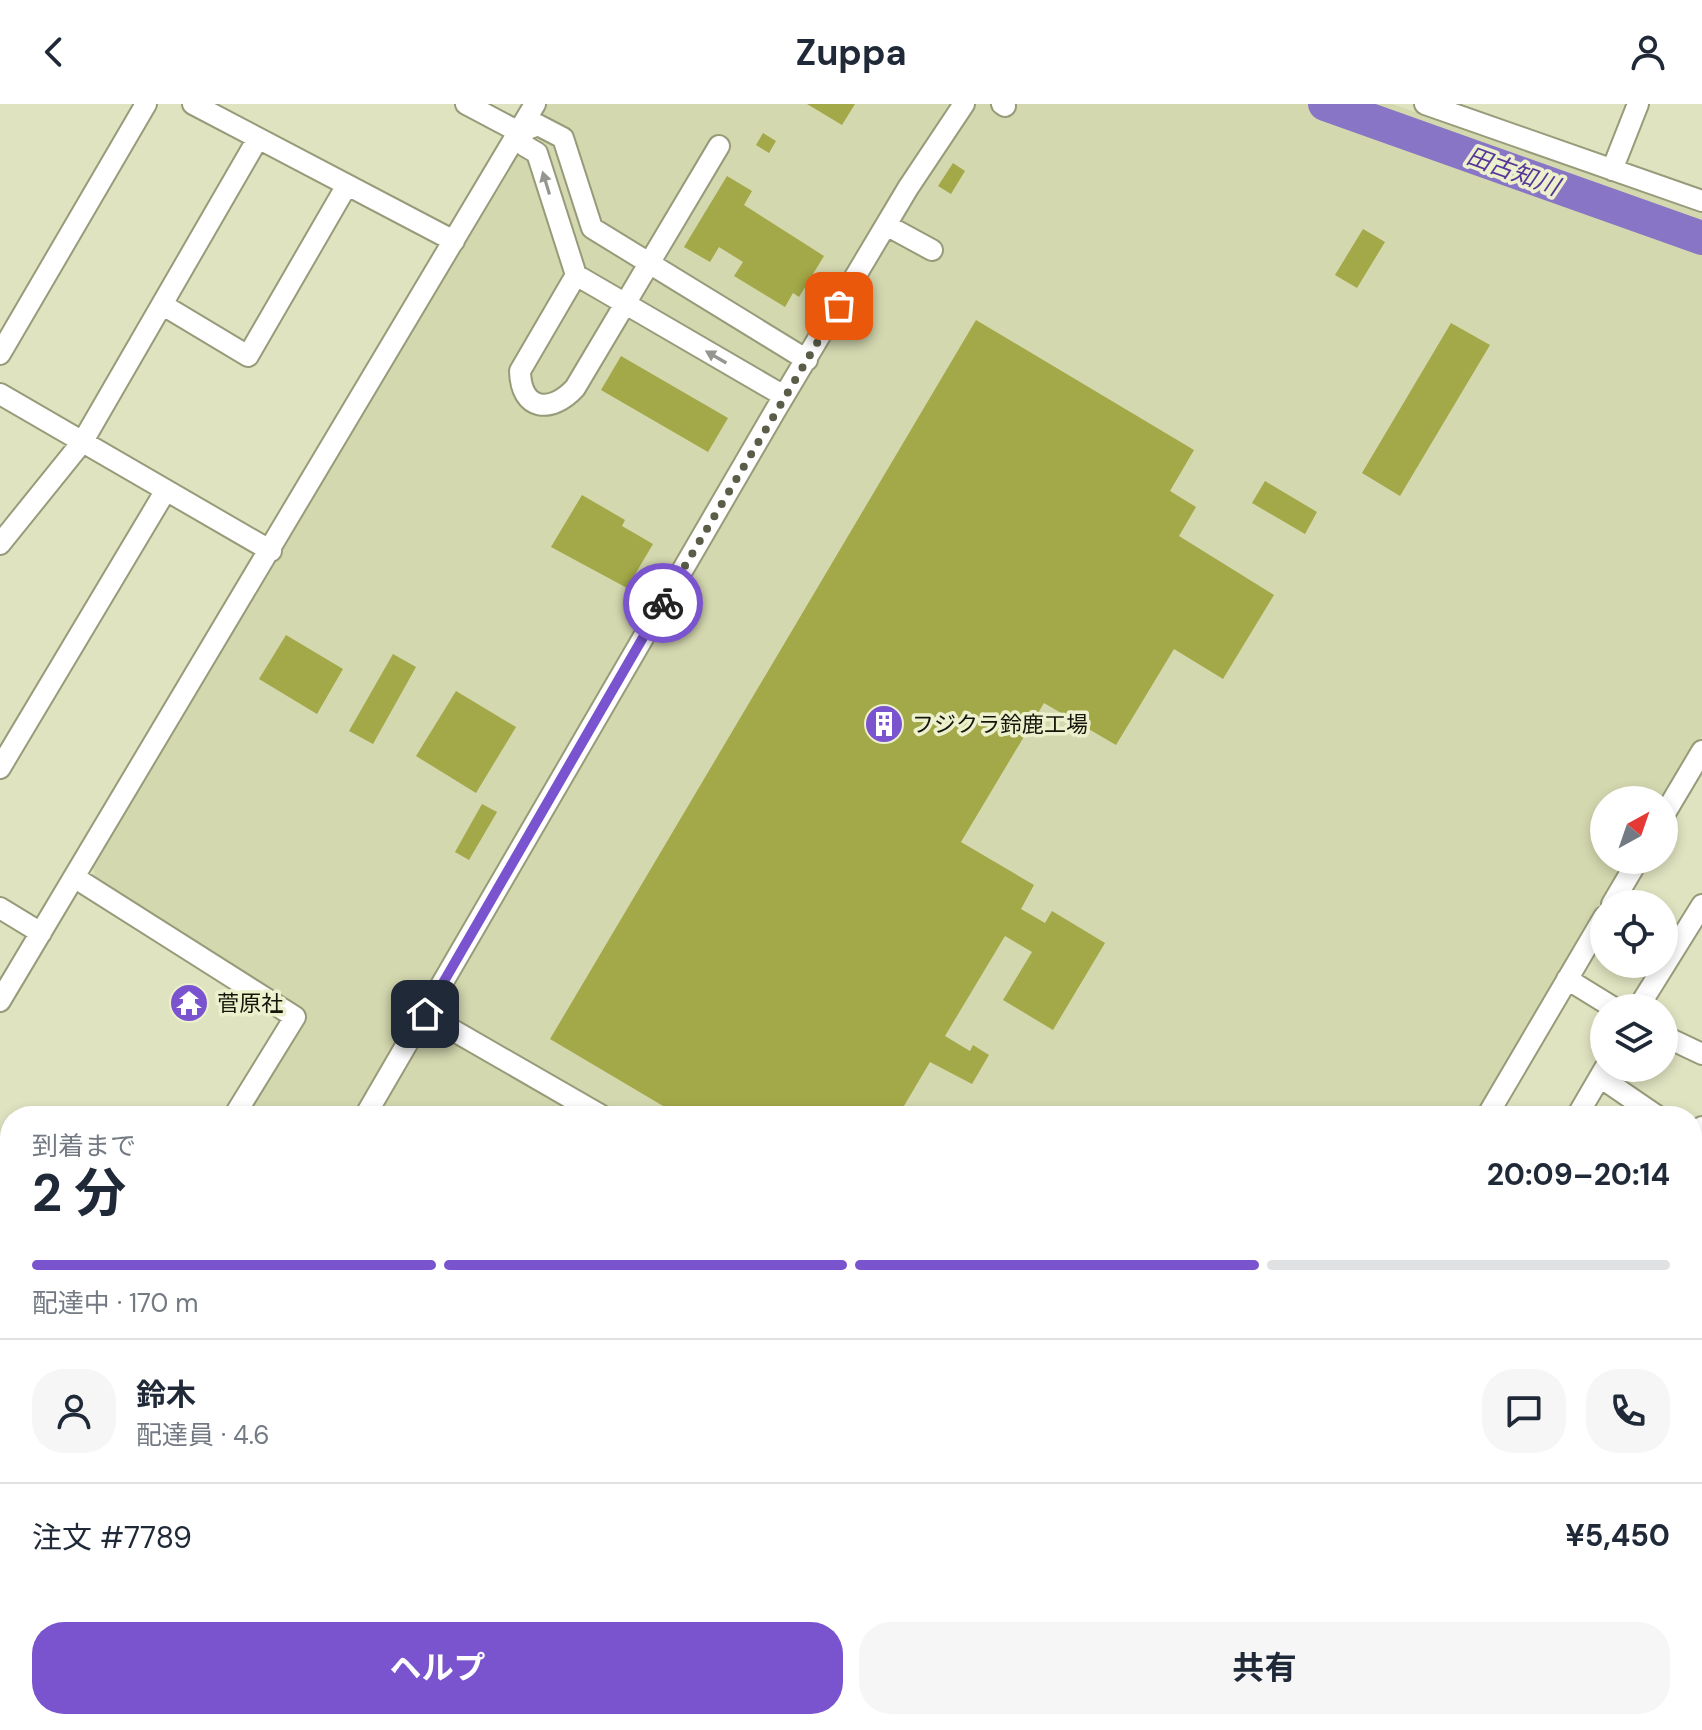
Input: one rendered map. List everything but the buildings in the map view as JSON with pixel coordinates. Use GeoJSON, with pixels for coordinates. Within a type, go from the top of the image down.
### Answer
{"type":"FeatureCollection","features":[{"type":"Feature","properties":{"kind":"street"},"geometry":{"type":"LineString","coordinates":[[0,354],[146,104]]}},
{"type":"Feature","properties":{"kind":"street"},"geometry":{"type":"LineString","coordinates":[[193,104],[454,241]]}},
{"type":"Feature","properties":{"kind":"street"},"geometry":{"type":"LineString","coordinates":[[466,104],[519,132],[525,146],[537,153],[576,275],[784,396]]}},
{"type":"Feature","properties":{"kind":"street"},"geometry":{"type":"LineString","coordinates":[[0,1001],[535,104]]}},
{"type":"Feature","properties":{"kind":"street"},"geometry":{"type":"LineString","coordinates":[[371,1106],[784,396],[886,225],[964,104]]}},
{"type":"Feature","properties":{"kind":"street"},"geometry":{"type":"LineString","coordinates":[[1425,104],[1702,201]]}},
{"type":"Feature","properties":{"kind":"street"},"geometry":{"type":"LineString","coordinates":[[1612,170],[1638,104]]}},
{"type":"Feature","properties":{"kind":"street"},"geometry":{"type":"LineString","coordinates":[[519,132],[538,125],[563,138],[592,228],[807,360]]}},
{"type":"Feature","properties":{"kind":"street"},"geometry":{"type":"LineString","coordinates":[[0,544],[83,441],[257,140]]}},
{"type":"Feature","properties":{"kind":"street"},"geometry":{"type":"LineString","coordinates":[[576,275],[520,371],[521,383],[534,402],[547,406],[557,405],[566,398],[719,146]]}},
{"type":"Feature","properties":{"kind":"street"},"geometry":{"type":"LineString","coordinates":[[163,305],[248,356],[347,185]]}},
{"type":"Feature","properties":{"kind":"street"},"geometry":{"type":"LineString","coordinates":[[886,225],[932,250]]}},
{"type":"Feature","properties":{"kind":"street"},"geometry":{"type":"LineString","coordinates":[[0,394],[271,551]]}},
{"type":"Feature","properties":{"kind":"street"},"geometry":{"type":"LineString","coordinates":[[0,768],[166,490]]}},
{"type":"Feature","properties":{"kind":"street"},"geometry":{"type":"LineString","coordinates":[[1678,791],[1702,751]]}},
{"type":"Feature","properties":{"kind":"street"},"geometry":{"type":"LineString","coordinates":[[74,877],[295,1017],[240,1106]]}},
{"type":"Feature","properties":{"kind":"street"},"geometry":{"type":"LineString","coordinates":[[0,908],[41,933]]}},
{"type":"Feature","properties":{"kind":"street"},"geometry":{"type":"LineString","coordinates":[[1647,994],[1699,917]]}},
{"type":"Feature","properties":{"kind":"street"},"geometry":{"type":"LineString","coordinates":[[1493,1106],[1590,940]]}},
{"type":"Feature","properties":{"kind":"street"},"geometry":{"type":"LineString","coordinates":[[1567,979],[1591,994]]}},
{"type":"Feature","properties":{"kind":"street"},"geometry":{"type":"LineString","coordinates":[[425,1014],[585,1106]]}},
{"type":"Feature","properties":{"kind":"street"},"geometry":{"type":"LineString","coordinates":[[1678,1043],[1702,1054]]}},
{"type":"Feature","properties":{"kind":"street"},"geometry":{"type":"LineString","coordinates":[[1583,1106],[1596,1082]]}},
{"type":"Feature","properties":{"kind":"street"},"geometry":{"type":"LineString","coordinates":[[1614,1082],[1644,1106]]}},
{"type":"Feature","properties":{"kind":"shaded area","name":"フジクラ鈴鹿工場"},"geometry":{"type":"Polygon","coordinates":[[[546,104],[1392,104],[1702,212],[1702,737],[1673,786],[1590,786],[1590,874],[1622,874],[1613,890],[1590,890],[1590,929],[1487,1106],[246,1106],[301,1015],[97,883],[93,868],[546,104]]]}},
{"type":"Feature","properties":{"kind":"waterway","name":"田古知川"},"geometry":{"type":"LineString","coordinates":[[1325,104],[1702,238]]}},
{"type":"Feature","properties":{"kind":"way so far"},"geometry":{"type":"LineString","coordinates":[[663,603],[839,306]]}},
{"type":"Feature","properties":{"kind":"place","name":"フジクラ鈴鹿工場"},"geometry":{"type":"Point","coordinates":[884,724]}},
{"type":"Feature","properties":{"kind":"place","name":"菅原社"},"geometry":{"type":"Point","coordinates":[189,1003]}},
{"type":"Feature","properties":{"kind":"route"},"geometry":{"type":"LineString","coordinates":[[425,1014],[663,603]]}}]}
